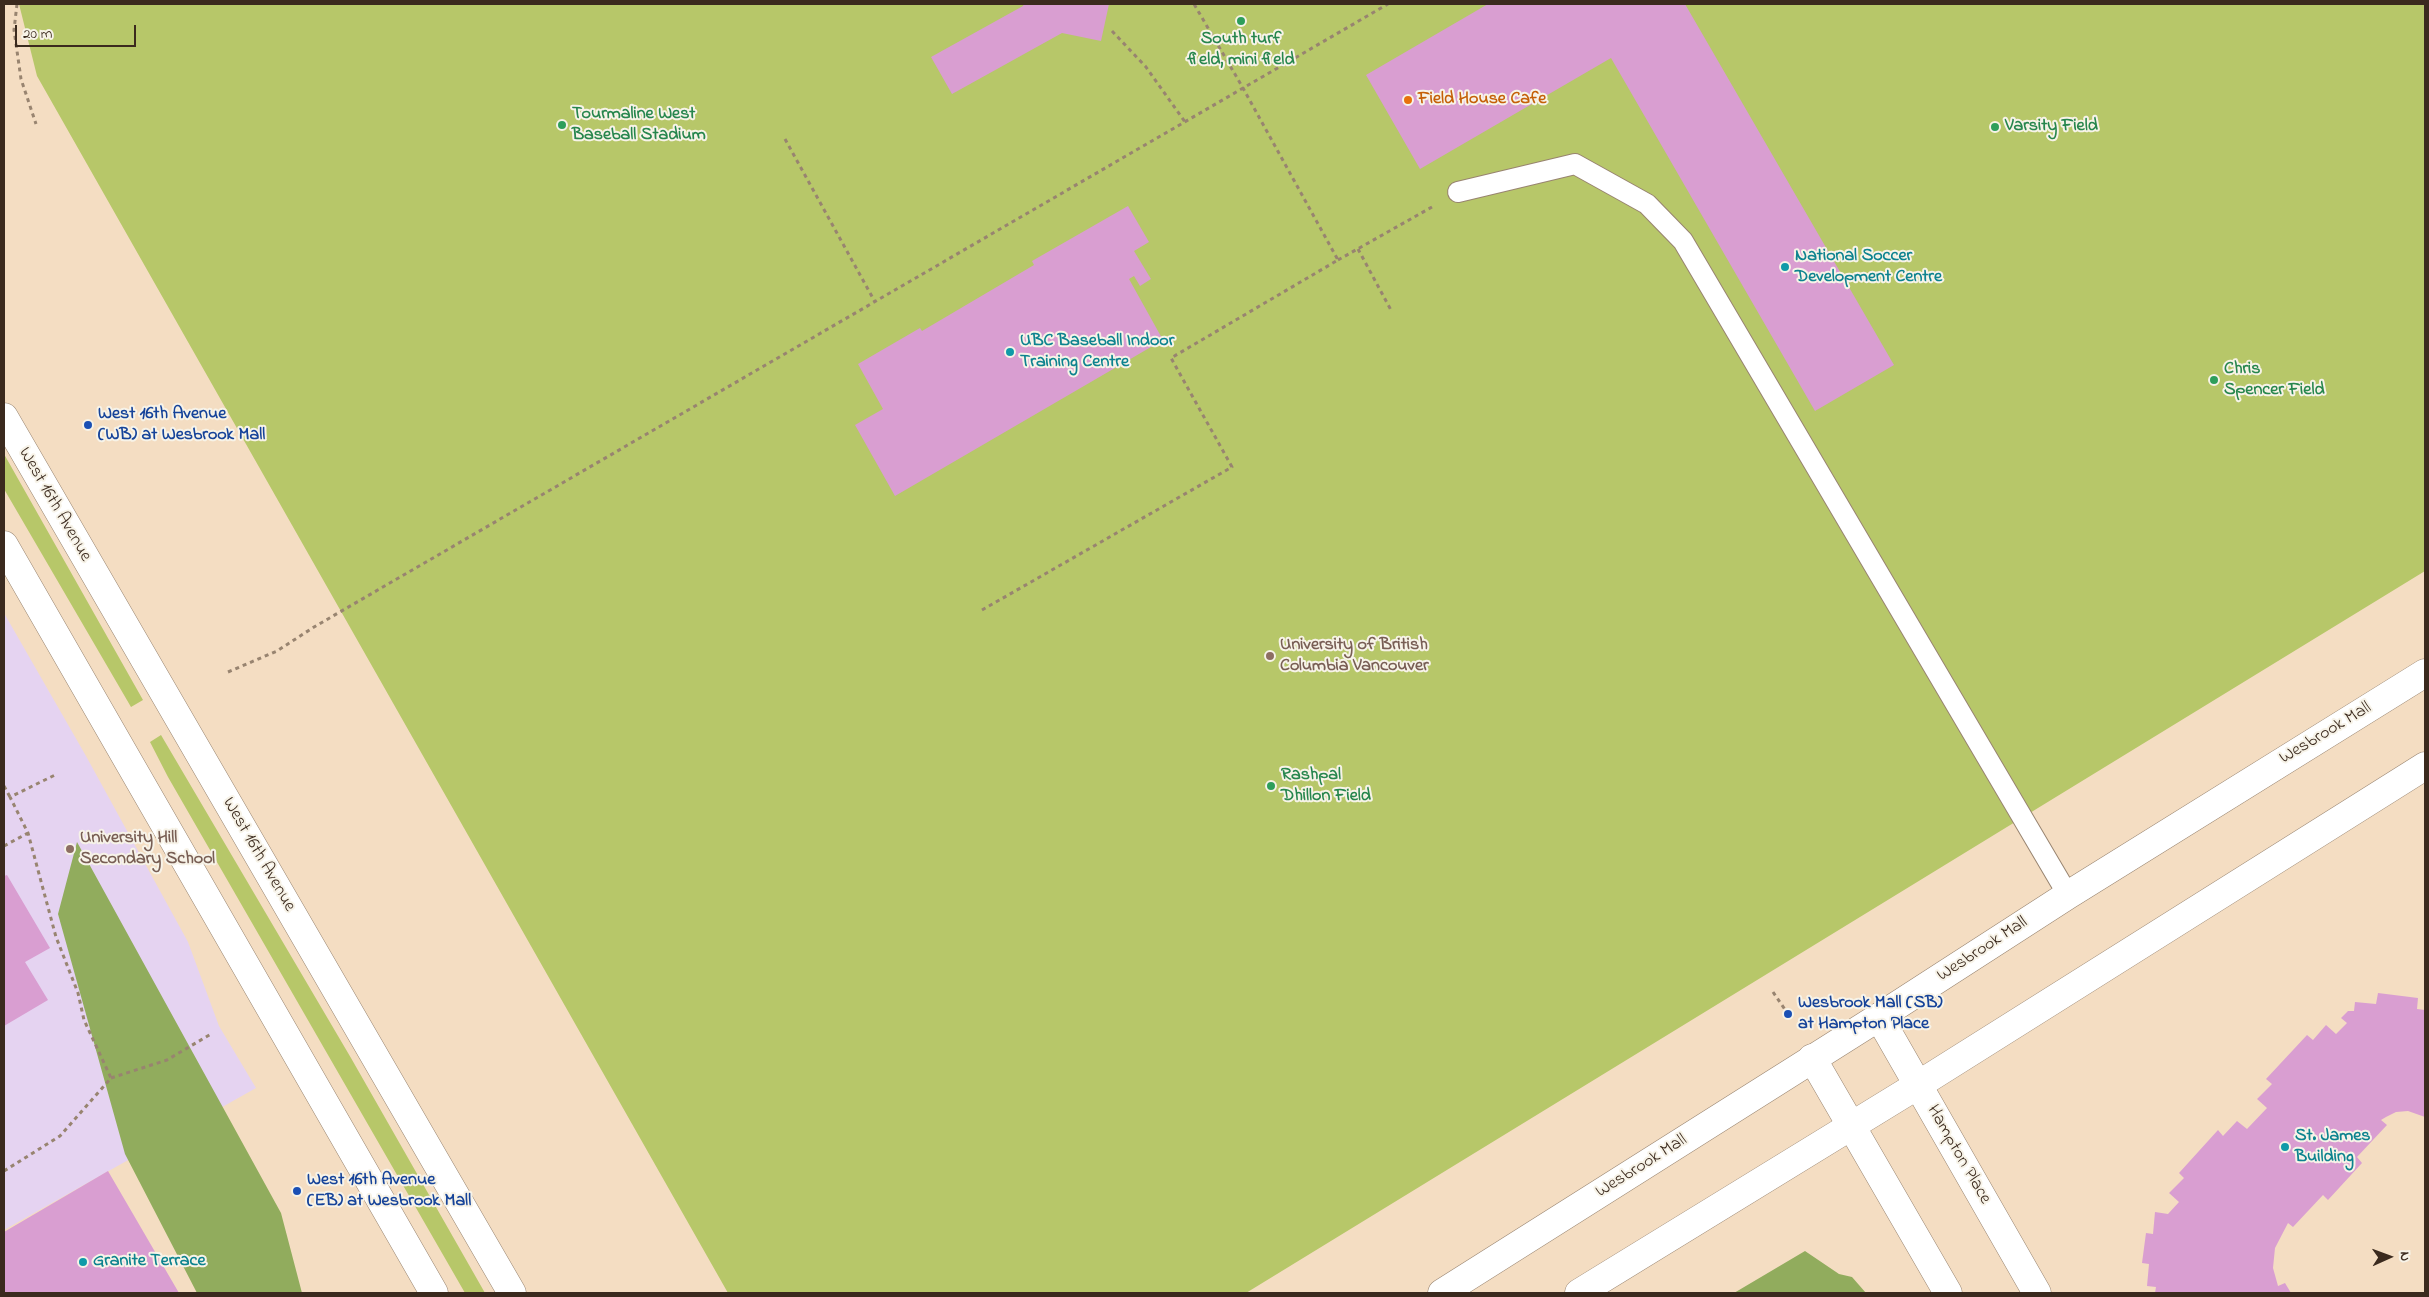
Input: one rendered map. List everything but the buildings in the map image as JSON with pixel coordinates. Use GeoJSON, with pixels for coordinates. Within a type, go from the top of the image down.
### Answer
{"type":"FeatureCollection","features":[{"type":"Feature","properties":{"kind":"main road","name":"West 16th Avenue"},"geometry":{"type":"LineString","coordinates":[[4,417],[512,1293]]}},
{"type":"Feature","properties":{"kind":"main road"},"geometry":{"type":"LineString","coordinates":[[4,545],[434,1293]]}},
{"type":"Feature","properties":{"kind":"main road","name":"Wesbrook Mall"},"geometry":{"type":"LineString","coordinates":[[1442,1293],[1879,1017],[2068,895],[2425,673]]}},
{"type":"Feature","properties":{"kind":"main road"},"geometry":{"type":"LineString","coordinates":[[1579,1293],[1918,1085],[2425,766]]}},
{"type":"Feature","properties":{"kind":"main road","name":"Hampton Place"},"geometry":{"type":"LineString","coordinates":[[1879,1017],[2037,1293]]}},
{"type":"Feature","properties":{"kind":"main road"},"geometry":{"type":"LineString","coordinates":[[1812,1058],[1948,1293]]}},
{"type":"Feature","properties":{"kind":"lane"},"geometry":{"type":"LineString","coordinates":[[1458,192],[1574,164],[1647,204],[1683,241],[2068,895]]}},
{"type":"Feature","properties":{"kind":"path"},"geometry":{"type":"LineString","coordinates":[[17,4],[14,30],[21,79],[36,124]]}},
{"type":"Feature","properties":{"kind":"path"},"geometry":{"type":"LineString","coordinates":[[1194,4],[1243,88],[1338,260]]}},
{"type":"Feature","properties":{"kind":"path"},"geometry":{"type":"LineString","coordinates":[[228,672],[277,651],[314,626],[1388,4]]}},
{"type":"Feature","properties":{"kind":"path"},"geometry":{"type":"LineString","coordinates":[[1112,31],[1146,67],[1185,122]]}},
{"type":"Feature","properties":{"kind":"path"},"geometry":{"type":"LineString","coordinates":[[785,139],[875,302]]}},
{"type":"Feature","properties":{"kind":"path"},"geometry":{"type":"LineString","coordinates":[[982,610],[1232,466],[1171,358],[1458,192]]}},
{"type":"Feature","properties":{"kind":"path"},"geometry":{"type":"LineString","coordinates":[[1358,249],[1392,312]]}},
{"type":"Feature","properties":{"kind":"path"},"geometry":{"type":"LineString","coordinates":[[10,797],[57,774]]}},
{"type":"Feature","properties":{"kind":"path"},"geometry":{"type":"LineString","coordinates":[[4,786],[28,833],[56,937],[78,993],[84,1020],[111,1078]]}},
{"type":"Feature","properties":{"kind":"path"},"geometry":{"type":"LineString","coordinates":[[4,846],[28,833]]}},
{"type":"Feature","properties":{"kind":"path"},"geometry":{"type":"LineString","coordinates":[[1773,992],[1788,1014]]}},
{"type":"Feature","properties":{"kind":"path"},"geometry":{"type":"LineString","coordinates":[[4,1171],[60,1136],[111,1078],[167,1060],[210,1034]]}},
{"type":"Feature","properties":{"kind":"shaded area","name":"University Hill Secondary School"},"geometry":{"type":"Polygon","coordinates":[[[4,613],[86,756],[188,942],[219,1026],[256,1088],[4,1230],[4,613]]]}},
{"type":"Feature","properties":{"kind":"green space","name":"University of British Columbia Vancouver"},"geometry":{"type":"Polygon","coordinates":[[[19,4],[2425,4],[2425,571],[1246,1293],[728,1293],[37,76],[19,4]]]}},
{"type":"Feature","properties":{"kind":"green space"},"geometry":{"type":"Polygon","coordinates":[[[4,454],[143,700],[131,707],[4,489],[4,454]]]}},
{"type":"Feature","properties":{"kind":"green space"},"geometry":{"type":"Polygon","coordinates":[[[161,735],[351,1058],[485,1293],[465,1293],[168,777],[150,742],[161,735]]]}},
{"type":"Feature","properties":{"kind":"green space"},"geometry":{"type":"Polygon","coordinates":[[[77,842],[281,1213],[302,1293],[197,1293],[125,1154],[58,914],[77,842]]]}},
{"type":"Feature","properties":{"kind":"green space"},"geometry":{"type":"Polygon","coordinates":[[[1805,1251],[1839,1274],[1852,1277],[1866,1293],[1734,1293],[1805,1251]]]}},
{"type":"Feature","properties":{"kind":"place","name":"South turf field, mini field"},"geometry":{"type":"Point","coordinates":[1241,21]}},
{"type":"Feature","properties":{"kind":"place","name":"Field House Cafe"},"geometry":{"type":"Point","coordinates":[1408,100]}},
{"type":"Feature","properties":{"kind":"place","name":"Tourmaline West Baseball Stadium"},"geometry":{"type":"Point","coordinates":[562,125]}},
{"type":"Feature","properties":{"kind":"place","name":"Varsity Field"},"geometry":{"type":"Point","coordinates":[1995,127]}},
{"type":"Feature","properties":{"kind":"place","name":"National Soccer Development Centre"},"geometry":{"type":"Point","coordinates":[1785,267]}},
{"type":"Feature","properties":{"kind":"place","name":"UBC Baseball Indoor Training Centre"},"geometry":{"type":"Point","coordinates":[1010,352]}},
{"type":"Feature","properties":{"kind":"place","name":"Chris Spencer Field"},"geometry":{"type":"Point","coordinates":[2214,380]}},
{"type":"Feature","properties":{"kind":"place","name":"West 16th Avenue (WB) at Wesbrook Mall"},"geometry":{"type":"Point","coordinates":[88,425]}},
{"type":"Feature","properties":{"kind":"place","name":"University of British Columbia Vancouver"},"geometry":{"type":"Point","coordinates":[1270,656]}},
{"type":"Feature","properties":{"kind":"place","name":"Rashpal Dhillon Field"},"geometry":{"type":"Point","coordinates":[1271,786]}},
{"type":"Feature","properties":{"kind":"place","name":"University Hill Secondary School"},"geometry":{"type":"Point","coordinates":[70,849]}},
{"type":"Feature","properties":{"kind":"place","name":"Wesbrook Mall (SB) at Hampton Place"},"geometry":{"type":"Point","coordinates":[1788,1014]}},
{"type":"Feature","properties":{"kind":"place","name":"St. James Building"},"geometry":{"type":"Point","coordinates":[2285,1147]}},
{"type":"Feature","properties":{"kind":"place","name":"West 16th Avenue (EB) at Wesbrook Mall"},"geometry":{"type":"Point","coordinates":[297,1191]}},
{"type":"Feature","properties":{"kind":"place","name":"Granite Terrace"},"geometry":{"type":"Point","coordinates":[83,1262]}}]}
